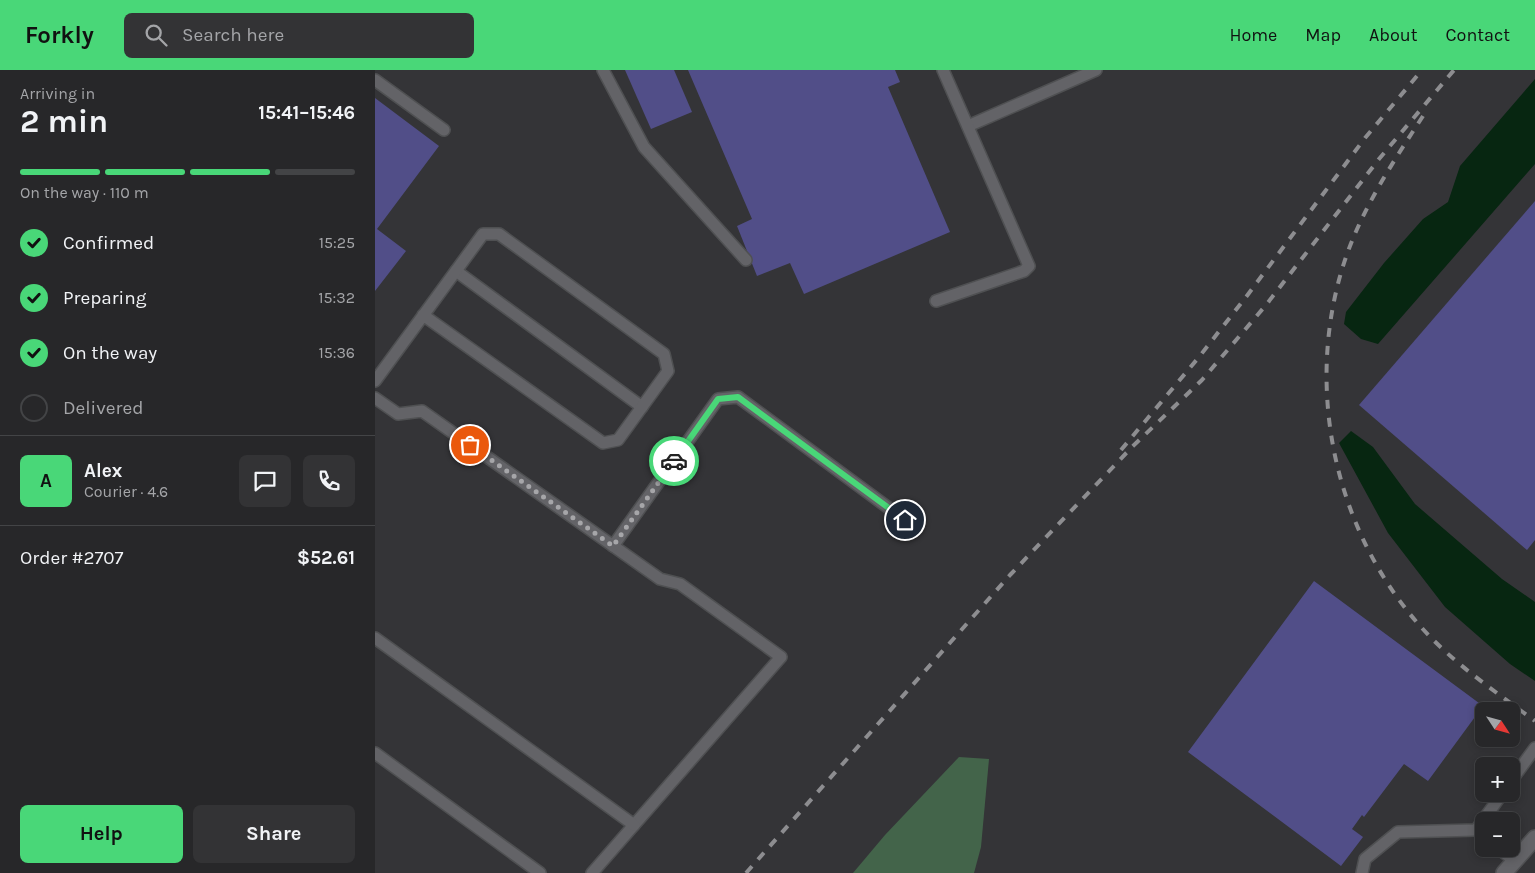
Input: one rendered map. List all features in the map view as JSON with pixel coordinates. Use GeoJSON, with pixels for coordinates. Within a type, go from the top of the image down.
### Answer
{"type":"FeatureCollection","features":[{"type":"Feature","properties":{"kind":"street"},"geometry":{"type":"LineString","coordinates":[[1504,873],[1535,838]]}},
{"type":"Feature","properties":{"kind":"lane"},"geometry":{"type":"LineString","coordinates":[[603,70],[644,147],[746,260]]}},
{"type":"Feature","properties":{"kind":"lane"},"geometry":{"type":"LineString","coordinates":[[936,301],[1025,271],[1029,266],[943,70]]}},
{"type":"Feature","properties":{"kind":"lane"},"geometry":{"type":"LineString","coordinates":[[968,126],[1096,70]]}},
{"type":"Feature","properties":{"kind":"lane"},"geometry":{"type":"LineString","coordinates":[[375,80],[444,130]]}},
{"type":"Feature","properties":{"kind":"lane"},"geometry":{"type":"LineString","coordinates":[[375,381],[379,368],[423,315],[483,234],[499,234],[664,354],[668,371],[618,440],[603,443],[423,315]]}},
{"type":"Feature","properties":{"kind":"lane"},"geometry":{"type":"LineString","coordinates":[[456,271],[642,407]]}},
{"type":"Feature","properties":{"kind":"lane"},"geometry":{"type":"LineString","coordinates":[[613,546],[718,399],[738,397],[905,520]]}},
{"type":"Feature","properties":{"kind":"lane"},"geometry":{"type":"LineString","coordinates":[[375,398],[398,414],[422,411],[660,579],[680,584],[781,657],[592,873]]}},
{"type":"Feature","properties":{"kind":"lane"},"geometry":{"type":"LineString","coordinates":[[375,638],[634,825]]}},
{"type":"Feature","properties":{"kind":"lane"},"geometry":{"type":"LineString","coordinates":[[1520,769],[1535,748]]}},
{"type":"Feature","properties":{"kind":"lane"},"geometry":{"type":"LineString","coordinates":[[375,753],[540,873]]}},
{"type":"Feature","properties":{"kind":"lane"},"geometry":{"type":"LineString","coordinates":[[1362,873],[1365,859],[1398,832],[1475,833]]}},
{"type":"Feature","properties":{"kind":"lane"},"geometry":{"type":"LineString","coordinates":[[1510,857],[1515,861]]}},
{"type":"Feature","properties":{"kind":"shaded area"},"geometry":{"type":"Polygon","coordinates":[[[1535,79],[1535,164],[1378,344],[1361,339],[1344,324],[1346,312],[1384,263],[1423,219],[1448,202],[1460,166],[1535,79]]]}},
{"type":"Feature","properties":{"kind":"shaded area"},"geometry":{"type":"Polygon","coordinates":[[[1351,431],[1373,447],[1415,504],[1502,579],[1535,602],[1535,681],[1510,664],[1445,607],[1388,533],[1339,443],[1351,431]]]}},
{"type":"Feature","properties":{"kind":"shaded area"},"geometry":{"type":"Polygon","coordinates":[[[959,757],[989,759],[981,847],[974,873],[853,873],[885,835],[959,757]]]}},
{"type":"Feature","properties":{"kind":"building"},"geometry":{"type":"Polygon","coordinates":[[[625,70],[674,70],[692,112],[651,129],[625,70]]]}},
{"type":"Feature","properties":{"kind":"building"},"geometry":{"type":"Polygon","coordinates":[[[688,70],[895,70],[900,82],[888,87],[950,232],[804,294],[790,263],[757,276],[737,226],[752,219],[688,70]]]}},
{"type":"Feature","properties":{"kind":"building"},"geometry":{"type":"Polygon","coordinates":[[[375,98],[439,146],[377,229],[406,251],[375,291],[375,98]]]}},
{"type":"Feature","properties":{"kind":"building"},"geometry":{"type":"Polygon","coordinates":[[[1535,201],[1535,540],[1527,550],[1359,405],[1535,201]]]}},
{"type":"Feature","properties":{"kind":"building"},"geometry":{"type":"Polygon","coordinates":[[[1314,581],[1478,702],[1475,702],[1475,717],[1428,781],[1404,764],[1364,817],[1362,815],[1352,829],[1363,837],[1341,866],[1188,752],[1314,581]]]}},
{"type":"Feature","properties":{"kind":"railway"},"geometry":{"type":"LineString","coordinates":[[1121,450],[1199,357],[1365,138],[1422,70]]}},
{"type":"Feature","properties":{"kind":"railway"},"geometry":{"type":"LineString","coordinates":[[746,873],[1010,575],[1132,447],[1202,380],[1266,305],[1379,159],[1454,70]]}},
{"type":"Feature","properties":{"kind":"railway"},"geometry":{"type":"LineString","coordinates":[[1423,116],[1389,169],[1369,205],[1359,224],[1344,263],[1332,310],[1327,359],[1328,407],[1335,455],[1348,502],[1367,547],[1391,589],[1421,627],[1447,653],[1535,721]]}},
{"type":"Feature","properties":{"kind":"way so far"},"geometry":{"type":"LineString","coordinates":[[470,445],[613,546],[674,461]]}},
{"type":"Feature","properties":{"kind":"route"},"geometry":{"type":"LineString","coordinates":[[674,461],[718,399],[738,397],[905,520]]}}]}
